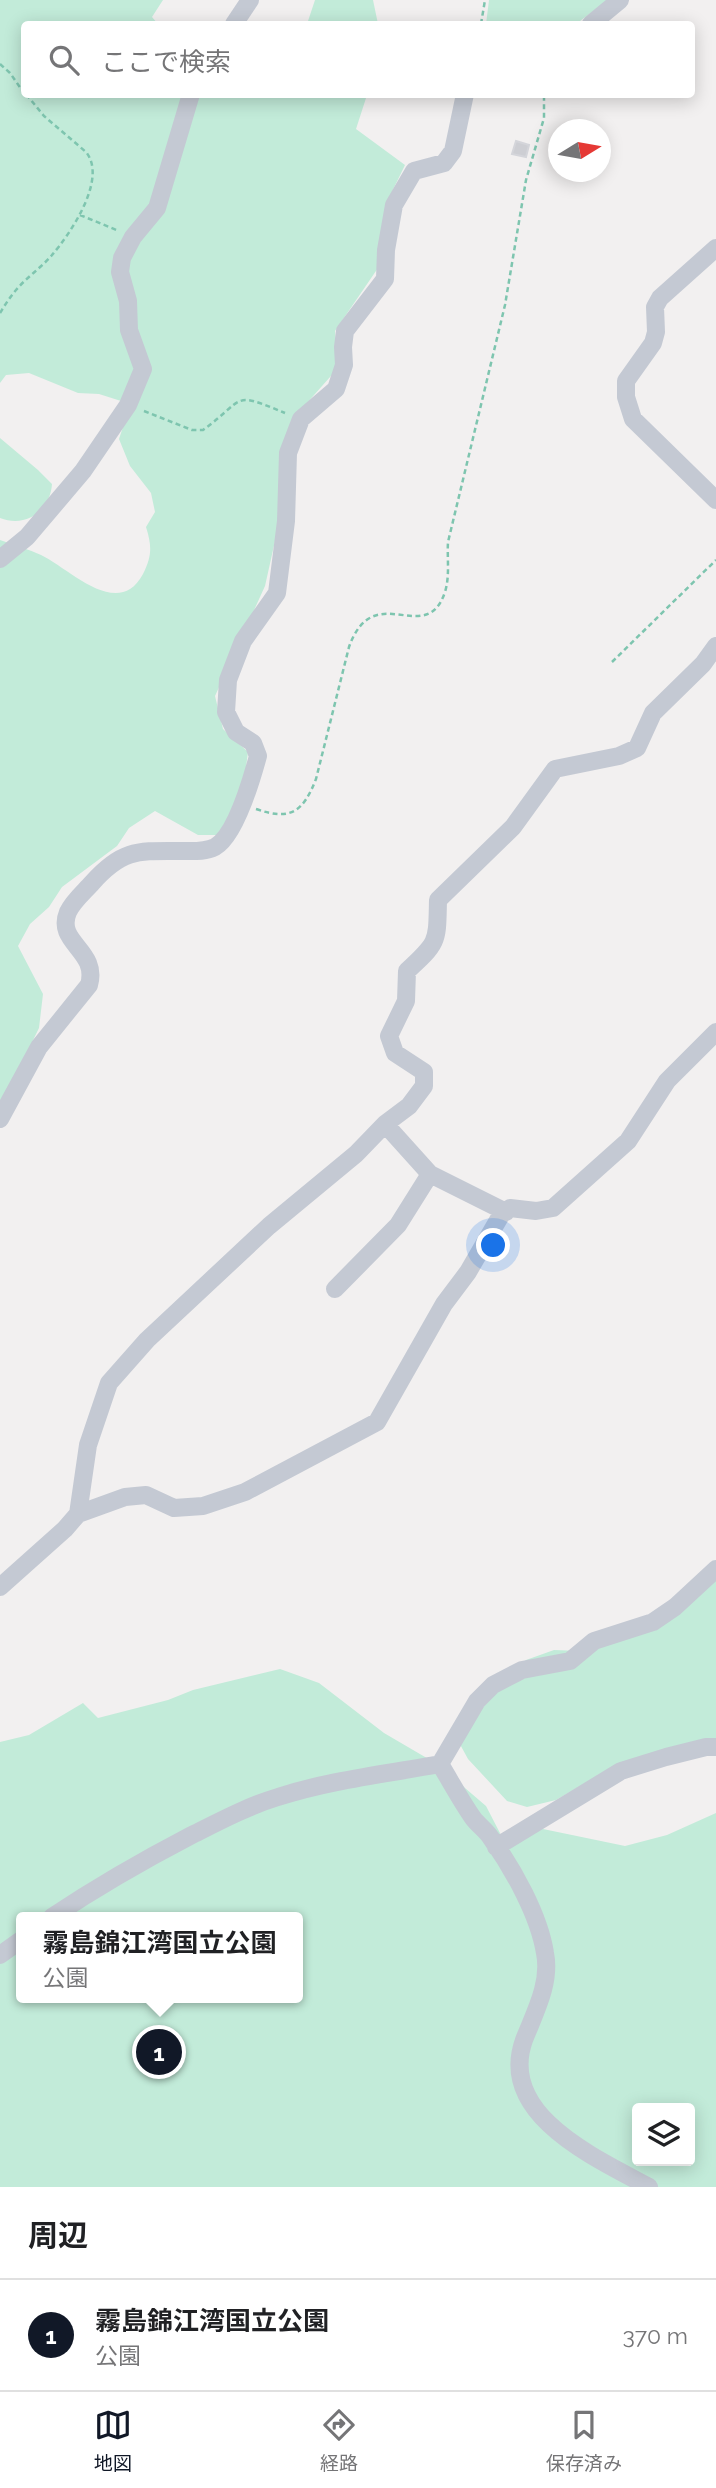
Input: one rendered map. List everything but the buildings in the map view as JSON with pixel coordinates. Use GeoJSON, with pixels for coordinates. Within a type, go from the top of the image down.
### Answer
{"type":"FeatureCollection","features":[{"type":"Feature","properties":{"kind":"street"},"geometry":{"type":"LineString","coordinates":[[236,21],[250,0]]}},
{"type":"Feature","properties":{"kind":"street"},"geometry":{"type":"LineString","coordinates":[[595,21],[620,0]]}},
{"type":"Feature","properties":{"kind":"street"},"geometry":{"type":"LineString","coordinates":[[0,559],[27,537],[83,471],[128,405],[143,369],[129,330],[128,301],[120,272],[122,258],[133,237],[157,208],[190,98]]}},
{"type":"Feature","properties":{"kind":"street"},"geometry":{"type":"LineString","coordinates":[[0,1119],[39,1047],[89,985],[91,966],[68,934],[66,916],[70,907],[96,879],[124,855],[143,851],[203,850],[215,847],[228,834],[242,805],[258,756],[253,743],[236,732],[226,712],[228,680],[243,640],[277,593],[286,521],[288,453],[300,419],[336,389],[344,365],[345,331],[385,279],[386,250],[394,205],[414,171],[444,163],[453,151],[464,98]]}},
{"type":"Feature","properties":{"kind":"street"},"geometry":{"type":"LineString","coordinates":[[716,248],[660,298],[655,307],[656,332],[653,343],[626,381],[626,397],[633,419],[716,500]]}},
{"type":"Feature","properties":{"kind":"street"},"geometry":{"type":"LineString","coordinates":[[78,1514],[88,1445],[108,1383],[146,1340],[269,1226],[409,1106],[424,1086],[424,1072],[395,1054],[389,1036],[406,1001],[407,971],[429,951],[438,935],[438,900],[513,827],[555,769],[619,756],[637,748],[653,713],[704,664],[716,646]]}},
{"type":"Feature","properties":{"kind":"street"},"geometry":{"type":"LineString","coordinates":[[0,1587],[78,1514],[125,1497],[146,1496],[174,1508],[202,1506],[245,1493],[377,1422],[444,1304],[468,1272],[501,1215],[510,1209],[536,1211],[554,1208],[628,1140],[667,1081],[716,1032]]}},
{"type":"Feature","properties":{"kind":"street"},"geometry":{"type":"LineString","coordinates":[[385,1124],[430,1174],[506,1212]]}},
{"type":"Feature","properties":{"kind":"street"},"geometry":{"type":"LineString","coordinates":[[335,1289],[398,1225],[430,1174]]}},
{"type":"Feature","properties":{"kind":"street"},"geometry":{"type":"LineString","coordinates":[[59,1912],[93,1889],[152,1856],[218,1822],[277,1797],[351,1779],[440,1764],[477,1702],[493,1685],[522,1670],[570,1661],[594,1641],[653,1622],[676,1608],[716,1569]]}},
{"type":"Feature","properties":{"kind":"street"},"geometry":{"type":"LineString","coordinates":[[499,1852],[621,1771],[692,1750],[716,1747]]}},
{"type":"Feature","properties":{"kind":"street"},"geometry":{"type":"LineString","coordinates":[[440,1764],[474,1820],[491,1838],[528,1902],[543,1944],[546,1974],[520,2054],[518,2069],[521,2085],[537,2110],[582,2150],[649,2187]]}},
{"type":"Feature","properties":{"kind":"street"},"geometry":{"type":"LineString","coordinates":[[0,1955],[16,1944]]}},
{"type":"Feature","properties":{"kind":"path"},"geometry":{"type":"LineString","coordinates":[[482,21],[485,0]]}},
{"type":"Feature","properties":{"kind":"path"},"geometry":{"type":"LineString","coordinates":[[0,64],[21,88]]}},
{"type":"Feature","properties":{"kind":"path"},"geometry":{"type":"LineString","coordinates":[[0,313],[16,290],[52,255],[80,215],[91,188],[94,172],[92,159],[44,116],[28,98]]}},
{"type":"Feature","properties":{"kind":"path"},"geometry":{"type":"LineString","coordinates":[[242,805],[271,814],[287,814],[297,810],[308,800],[316,779],[354,631],[373,615],[384,613],[410,618],[424,615],[437,607],[444,594],[448,580],[448,542],[505,305],[526,180],[544,118],[544,98]]}},
{"type":"Feature","properties":{"kind":"path"},"geometry":{"type":"LineString","coordinates":[[80,215],[133,237]]}},
{"type":"Feature","properties":{"kind":"path"},"geometry":{"type":"LineString","coordinates":[[128,405],[192,430],[203,430],[238,400],[247,398],[300,419]]}},
{"type":"Feature","properties":{"kind":"path"},"geometry":{"type":"LineString","coordinates":[[612,662],[716,560]]}},
{"type":"Feature","properties":{"kind":"green space"},"geometry":{"type":"Polygon","coordinates":[[[0,0],[163,0],[152,17],[155,21],[21,21],[21,98],[366,98],[356,129],[405,165],[386,204],[378,268],[335,331],[338,368],[291,421],[279,468],[281,514],[265,586],[215,696],[223,729],[248,752],[243,790],[218,835],[198,835],[155,811],[129,828],[117,846],[62,887],[49,907],[30,924],[18,946],[43,994],[39,1028],[0,1107],[0,540],[41,555],[93,587],[120,593],[133,587],[146,568],[150,551],[146,527],[155,512],[151,493],[130,466],[119,439],[126,418],[121,401],[99,394],[78,393],[29,373],[6,375],[0,383],[0,0]]]}},
{"type":"Feature","properties":{"kind":"green space"},"geometry":{"type":"Polygon","coordinates":[[[315,0],[373,0],[377,21],[308,21],[315,0]]]}},
{"type":"Feature","properties":{"kind":"green space"},"geometry":{"type":"Polygon","coordinates":[[[489,0],[608,0],[580,21],[486,21],[489,0]]]}},
{"type":"Feature","properties":{"kind":"green space"},"geometry":{"type":"Polygon","coordinates":[[[0,438],[52,484],[47,503],[27,519],[9,521],[0,518],[0,438]]]}},
{"type":"Feature","properties":{"kind":"green space"},"geometry":{"type":"Polygon","coordinates":[[[716,1567],[716,1742],[601,1774],[556,1800],[527,1807],[507,1801],[468,1759],[456,1737],[526,1660],[554,1650],[581,1651],[672,1609],[716,1567]]]}},
{"type":"Feature","properties":{"kind":"green space"},"geometry":{"type":"Polygon","coordinates":[[[280,1669],[319,1683],[384,1733],[437,1764],[486,1806],[502,1837],[543,1829],[625,1846],[667,1835],[716,1813],[716,2187],[0,2187],[0,1742],[29,1735],[83,1703],[98,1718],[168,1700],[193,1690],[280,1669]]]}},
{"type":"Feature","properties":{"kind":"place","name":"霧島錦江湾国立公園"},"geometry":{"type":"Point","coordinates":[159,2052]}}]}
